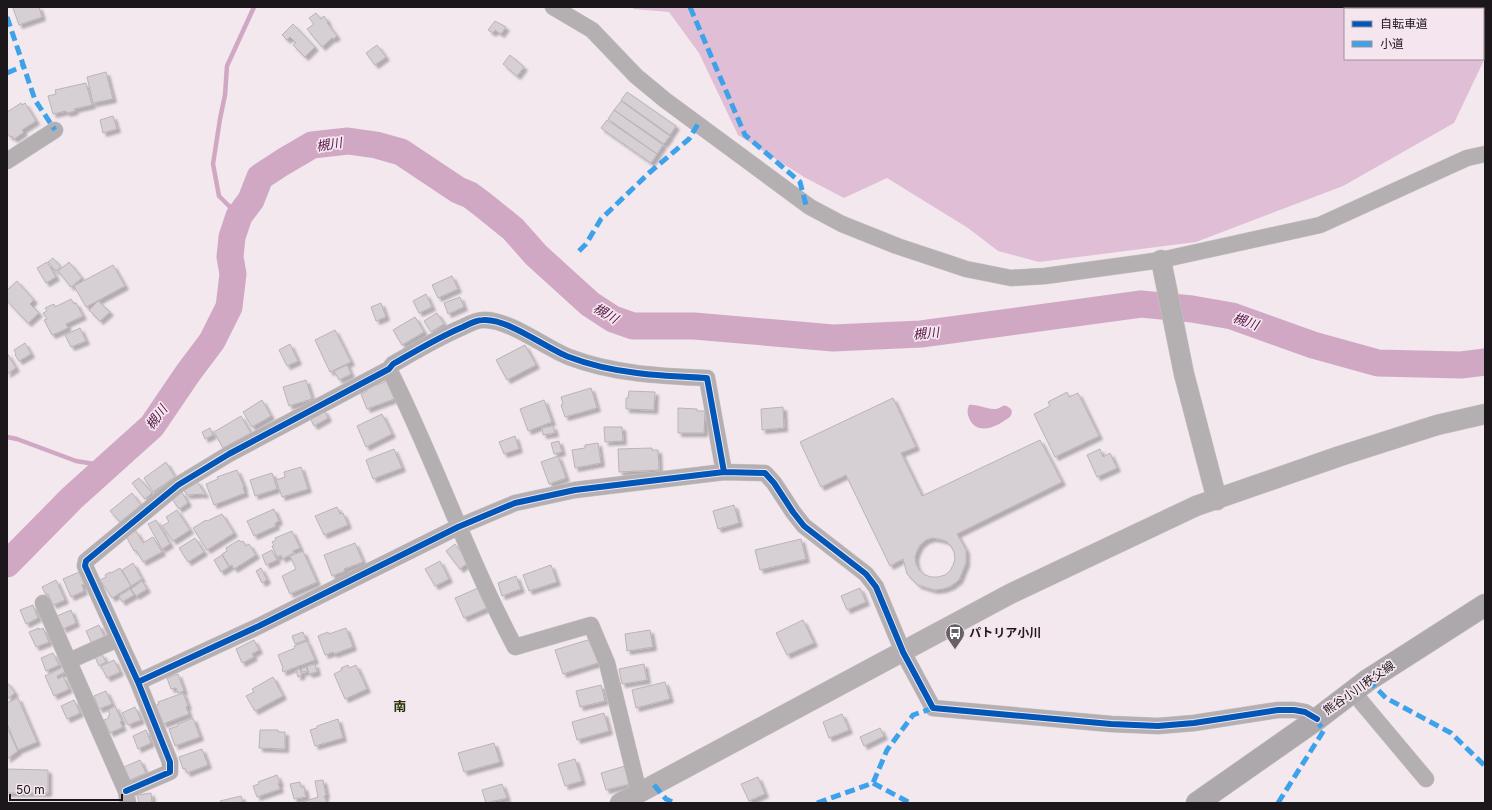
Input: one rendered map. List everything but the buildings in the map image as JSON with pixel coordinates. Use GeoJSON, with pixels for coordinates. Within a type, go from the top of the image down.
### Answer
{"type":"FeatureCollection","features":[{"type":"Feature","properties":{"kind":"main road","name":"熊谷小川秩父線"},"geometry":{"type":"LineString","coordinates":[[1197,803],[1317,719],[1368,680],[1485,605]]}},
{"type":"Feature","properties":{"kind":"street"},"geometry":{"type":"LineString","coordinates":[[553,7],[592,30],[636,76],[665,100],[810,207],[842,224],[896,246],[966,269],[1010,278],[1162,265],[1320,225],[1467,158],[1485,154]]}},
{"type":"Feature","properties":{"kind":"street"},"geometry":{"type":"LineString","coordinates":[[7,161],[55,130]]}},
{"type":"Feature","properties":{"kind":"street"},"geometry":{"type":"LineString","coordinates":[[1162,265],[1184,374],[1217,500]]}},
{"type":"Feature","properties":{"kind":"street"},"geometry":{"type":"LineString","coordinates":[[43,603],[127,797],[170,772],[170,762],[138,682],[85,566],[86,561],[178,485],[229,454],[389,369],[393,364],[448,334],[475,322],[484,320],[505,324],[568,357],[607,369],[669,376],[707,378],[724,472]]}},
{"type":"Feature","properties":{"kind":"street"},"geometry":{"type":"LineString","coordinates":[[389,369],[409,410],[458,527],[497,613],[515,647],[591,625],[607,663],[639,794]]}},
{"type":"Feature","properties":{"kind":"street"},"geometry":{"type":"LineString","coordinates":[[620,803],[1010,594],[1196,506],[1217,500],[1340,456],[1436,425],[1485,414]]}},
{"type":"Feature","properties":{"kind":"street"},"geometry":{"type":"LineString","coordinates":[[138,682],[232,639],[458,527],[515,503],[575,490],[724,472],[765,474],[774,483],[804,526],[866,574],[876,587],[903,652],[933,708],[1111,724],[1158,726],[1194,723],[1278,710],[1305,712],[1317,719]]}},
{"type":"Feature","properties":{"kind":"street"},"geometry":{"type":"LineString","coordinates":[[69,661],[118,639]]}},
{"type":"Feature","properties":{"kind":"street"},"geometry":{"type":"LineString","coordinates":[[1353,692],[1426,779]]}},
{"type":"Feature","properties":{"kind":"shaded area"},"geometry":{"type":"Polygon","coordinates":[[[632,7],[1485,7],[1485,58],[1454,123],[1343,186],[1196,242],[1039,262],[998,251],[968,228],[887,178],[844,198],[804,177],[738,135],[699,53],[669,12],[634,9],[632,7]]]}},
{"type":"Feature","properties":{"kind":"shaded area"},"geometry":{"type":"Polygon","coordinates":[[[969,405],[997,409],[1004,405],[1011,409],[1012,414],[1009,418],[999,424],[989,428],[980,428],[972,423],[969,418],[969,405]]]}},
{"type":"Feature","properties":{"kind":"waterway"},"geometry":{"type":"LineString","coordinates":[[239,216],[219,196],[213,164],[225,95],[227,66],[254,7]]}},
{"type":"Feature","properties":{"kind":"waterway","name":"槻川"},"geometry":{"type":"LineString","coordinates":[[7,564],[72,498],[152,426],[212,341],[229,307],[233,274],[230,257],[232,237],[239,216],[251,200],[260,177],[312,145],[348,141],[376,145],[401,152],[482,204],[513,229],[536,255],[590,304],[613,319],[633,326],[694,326],[833,338],[921,334],[1141,304],[1192,309],[1232,316],[1313,345],[1378,363],[1461,365],[1485,362]]}},
{"type":"Feature","properties":{"kind":"waterway"},"geometry":{"type":"LineString","coordinates":[[7,437],[17,439],[76,461],[107,466]]}},
{"type":"Feature","properties":{"kind":"marked path"},"geometry":{"type":"LineString","coordinates":[[690,7],[745,135],[800,182],[806,205]]}},
{"type":"Feature","properties":{"kind":"marked path"},"geometry":{"type":"LineString","coordinates":[[7,17],[35,100],[55,130]]}},
{"type":"Feature","properties":{"kind":"marked path"},"geometry":{"type":"LineString","coordinates":[[7,73],[23,66]]}},
{"type":"Feature","properties":{"kind":"marked path"},"geometry":{"type":"LineString","coordinates":[[579,251],[586,244],[601,219],[649,173],[689,139],[698,124]]}},
{"type":"Feature","properties":{"kind":"marked path"},"geometry":{"type":"LineString","coordinates":[[1368,680],[1386,698],[1451,733],[1485,766]]}},
{"type":"Feature","properties":{"kind":"marked path"},"geometry":{"type":"LineString","coordinates":[[817,803],[873,783],[887,750],[913,715],[933,708]]}},
{"type":"Feature","properties":{"kind":"marked path"},"geometry":{"type":"LineString","coordinates":[[1278,803],[1324,730],[1319,724]]}},
{"type":"Feature","properties":{"kind":"marked path"},"geometry":{"type":"LineString","coordinates":[[873,783],[910,803]]}},
{"type":"Feature","properties":{"kind":"marked path"},"geometry":{"type":"LineString","coordinates":[[654,785],[666,799],[675,803]]}},
{"type":"Feature","properties":{"kind":"cycle path"},"geometry":{"type":"LineString","coordinates":[[126,791],[170,772],[170,762],[138,682],[85,566],[86,561],[178,485],[229,454],[389,369],[393,364],[436,340],[475,321],[493,321],[515,328],[560,353],[586,363],[620,371],[707,378],[724,472]]}},
{"type":"Feature","properties":{"kind":"cycle path"},"geometry":{"type":"LineString","coordinates":[[138,682],[259,626],[458,527],[515,503],[575,490],[724,472],[765,473],[774,483],[804,526],[866,574],[876,587],[903,652],[933,708],[1111,724],[1158,726],[1194,723],[1278,710],[1305,712],[1317,719]]}},
{"type":"Feature","properties":{"kind":"place","name":"パトリア小川"},"geometry":{"type":"Point","coordinates":[955,650]}},
{"type":"Feature","properties":{"kind":"district","name":"南"},"geometry":{"type":"Point","coordinates":[400,706]}}]}
